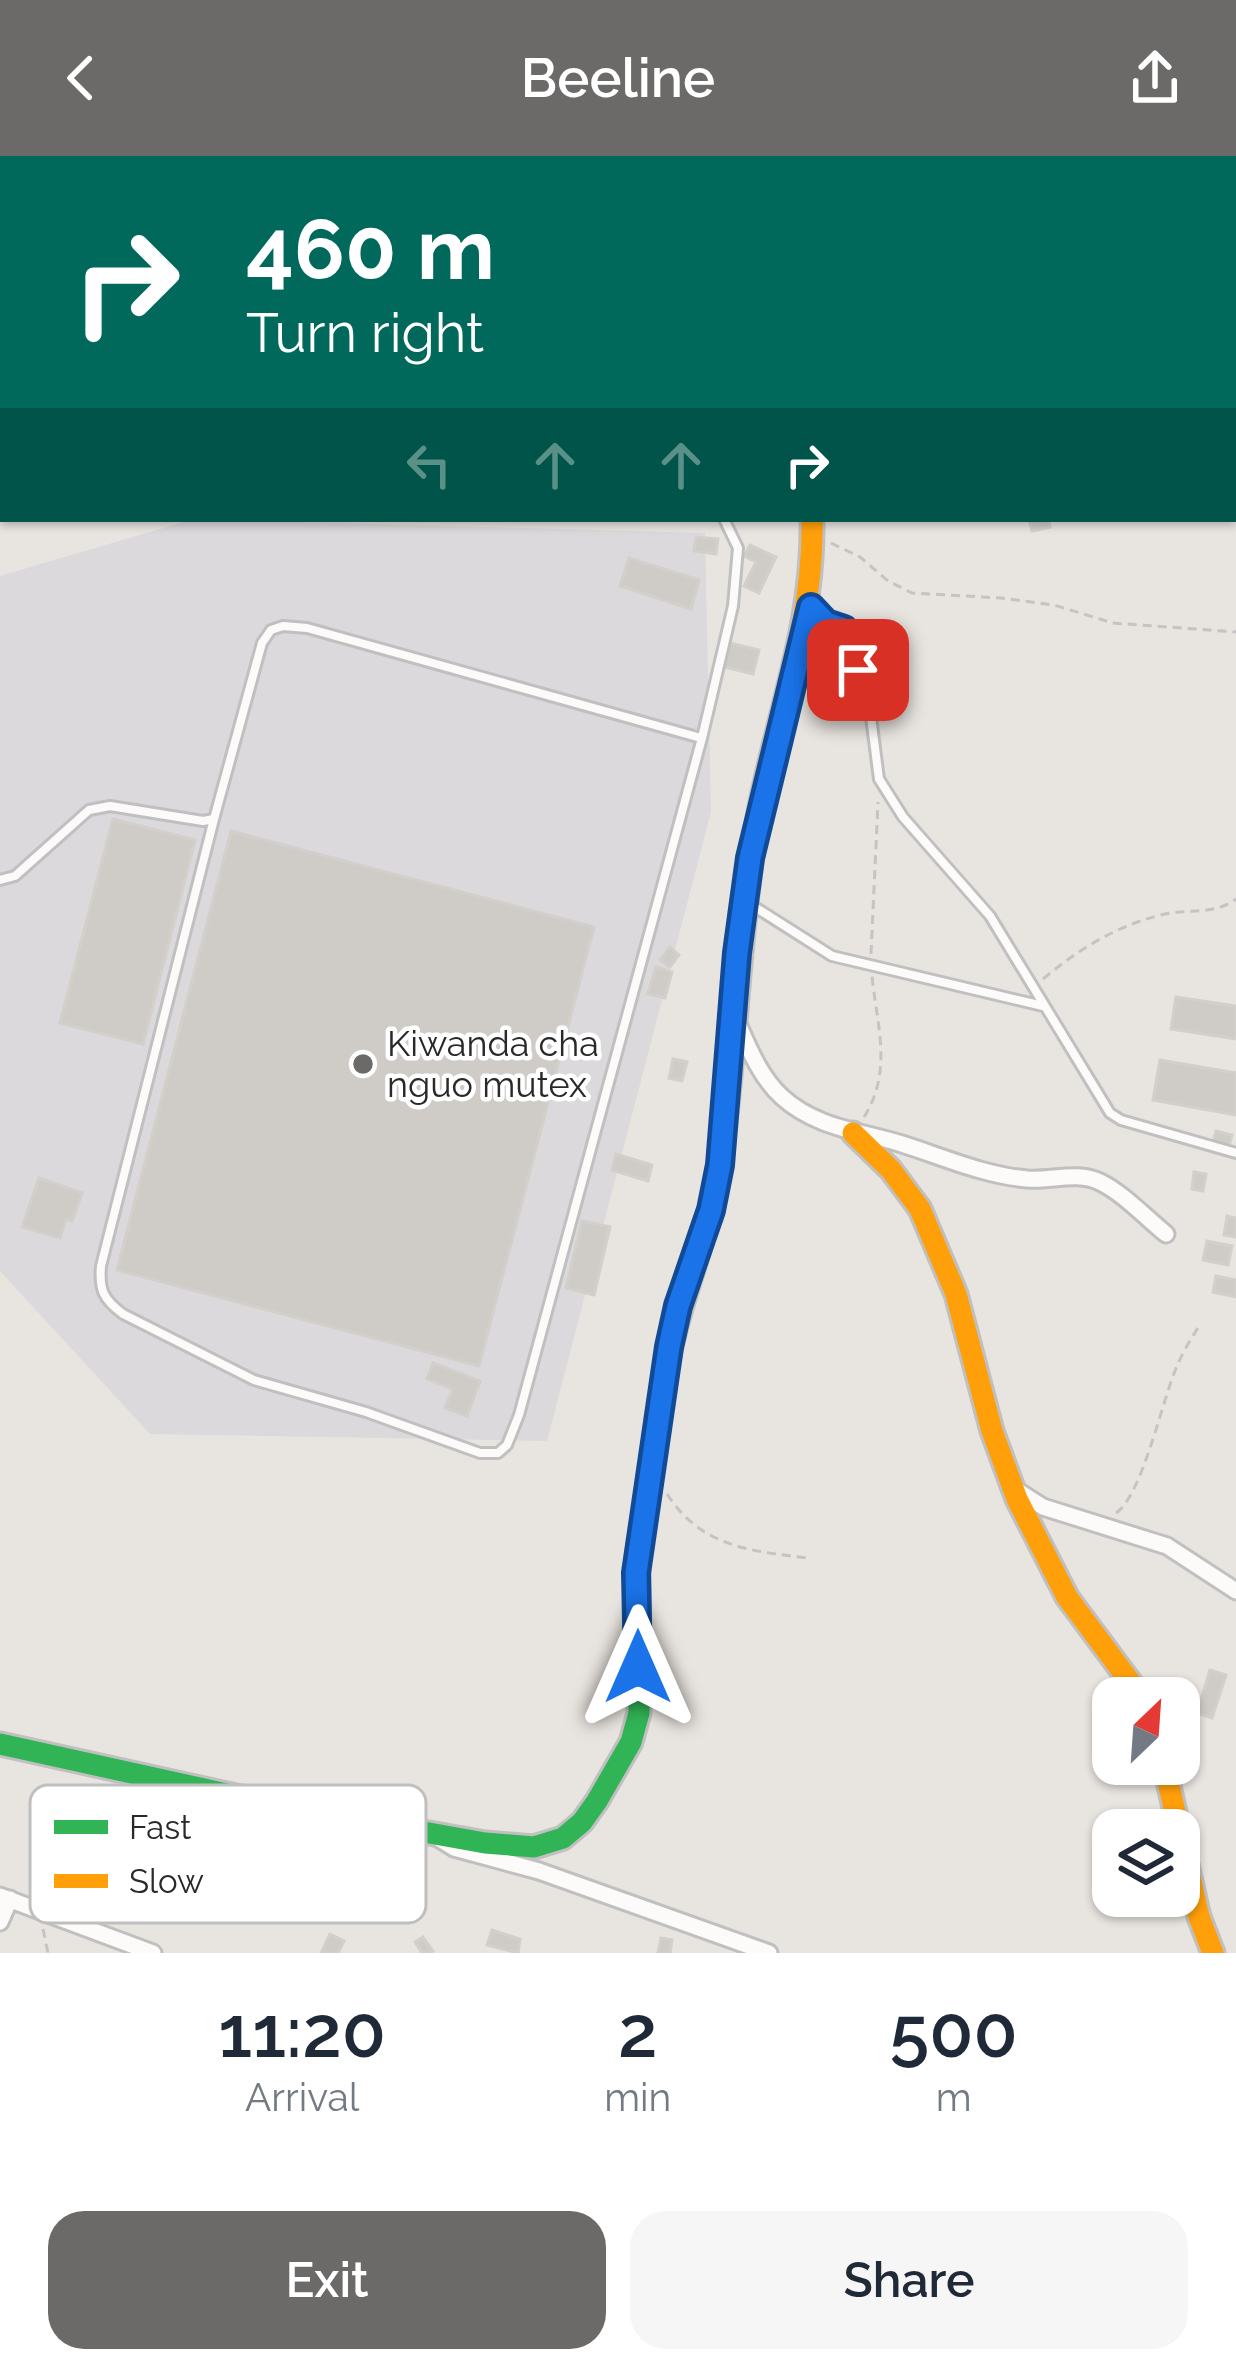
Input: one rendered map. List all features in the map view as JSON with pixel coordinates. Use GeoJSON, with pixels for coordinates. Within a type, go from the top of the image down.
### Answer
{"type":"FeatureCollection","features":[{"type":"Feature","properties":{"kind":"street"},"geometry":{"type":"LineString","coordinates":[[428,1833],[538,1847],[572,1832],[632,1742],[638,1714],[636,1573],[669,1347],[720,1165],[744,900],[764,789],[811,607],[812,526]]}},
{"type":"Feature","properties":{"kind":"street"},"geometry":{"type":"LineString","coordinates":[[734,1015],[766,1078],[803,1112],[853,1133],[900,1143],[982,1171],[1028,1179],[1081,1177],[1102,1183],[1166,1234]]}},
{"type":"Feature","properties":{"kind":"street"},"geometry":{"type":"LineString","coordinates":[[853,1133],[890,1167],[929,1223],[947,1260],[1009,1479],[1088,1629],[1126,1677]]}},
{"type":"Feature","properties":{"kind":"street"},"geometry":{"type":"LineString","coordinates":[[1009,1479],[1030,1502],[1167,1546],[1236,1591]]}},
{"type":"Feature","properties":{"kind":"street"},"geometry":{"type":"LineString","coordinates":[[0,1744],[187,1785]]}},
{"type":"Feature","properties":{"kind":"street"},"geometry":{"type":"LineString","coordinates":[[1169,1785],[1194,1897],[1213,1953]]}},
{"type":"Feature","properties":{"kind":"street"},"geometry":{"type":"LineString","coordinates":[[428,1833],[454,1848],[539,1871],[769,1953]]}},
{"type":"Feature","properties":{"kind":"street"},"geometry":{"type":"LineString","coordinates":[[0,1922],[5,1898]]}},
{"type":"Feature","properties":{"kind":"street"},"geometry":{"type":"LineString","coordinates":[[73,1923],[153,1953]]}},
{"type":"Feature","properties":{"kind":"lane"},"geometry":{"type":"LineString","coordinates":[[701,738],[362,641],[283,626],[271,630],[262,643],[214,819],[101,1265],[99,1288],[107,1302],[224,1367],[490,1455],[507,1445],[519,1415],[701,738],[738,580],[738,548],[725,522]]}},
{"type":"Feature","properties":{"kind":"lane"},"geometry":{"type":"LineString","coordinates":[[811,607],[826,623],[844,629],[871,717],[879,778],[903,817],[990,916],[1110,1113],[1236,1153]]}},
{"type":"Feature","properties":{"kind":"lane"},"geometry":{"type":"LineString","coordinates":[[0,880],[15,876],[89,810],[110,806],[214,819]]}},
{"type":"Feature","properties":{"kind":"lane"},"geometry":{"type":"LineString","coordinates":[[744,900],[814,948],[870,966],[1044,1006]]}},
{"type":"Feature","properties":{"kind":"path"},"geometry":{"type":"LineString","coordinates":[[812,526],[912,593],[1054,605],[1113,623],[1236,632]]}},
{"type":"Feature","properties":{"kind":"path"},"geometry":{"type":"LineString","coordinates":[[853,1133],[872,1106],[884,1070],[870,966],[879,778]]}},
{"type":"Feature","properties":{"kind":"path"},"geometry":{"type":"LineString","coordinates":[[1032,988],[1094,940],[1160,915],[1216,909],[1236,898]]}},
{"type":"Feature","properties":{"kind":"path"},"geometry":{"type":"LineString","coordinates":[[1099,1522],[1127,1505],[1177,1366],[1200,1324]]}},
{"type":"Feature","properties":{"kind":"path"},"geometry":{"type":"LineString","coordinates":[[654,1465],[669,1498],[684,1516],[719,1542],[743,1550],[808,1558]]}},
{"type":"Feature","properties":{"kind":"path"},"geometry":{"type":"LineString","coordinates":[[41,1923],[47,1953]]}},
{"type":"Feature","properties":{"kind":"shaded area"},"geometry":{"type":"Polygon","coordinates":[[[184,522],[705,533],[711,812],[547,1441],[150,1434],[0,1271],[0,576],[184,522]]]}},
{"type":"Feature","properties":{"kind":"building"},"geometry":{"type":"Polygon","coordinates":[[[1030,522],[1049,522],[1050,527],[1032,531],[1030,522]]]}},
{"type":"Feature","properties":{"kind":"building"},"geometry":{"type":"Polygon","coordinates":[[[696,537],[718,539],[716,554],[694,551],[696,537]]]}},
{"type":"Feature","properties":{"kind":"building"},"geometry":{"type":"Polygon","coordinates":[[[750,545],[776,557],[759,593],[744,586],[756,562],[744,556],[750,545]]]}},
{"type":"Feature","properties":{"kind":"building"},"geometry":{"type":"Polygon","coordinates":[[[629,558],[699,580],[691,609],[620,586],[629,558]]]}},
{"type":"Feature","properties":{"kind":"building"},"geometry":{"type":"Polygon","coordinates":[[[730,643],[759,650],[753,674],[724,667],[730,643]]]}},
{"type":"Feature","properties":{"kind":"building"},"geometry":{"type":"Polygon","coordinates":[[[113,819],[195,840],[143,1044],[60,1023],[113,819]]]}},
{"type":"Feature","properties":{"kind":"building"},"geometry":{"type":"Polygon","coordinates":[[[231,831],[594,927],[479,1366],[117,1270],[231,831]]]}},
{"type":"Feature","properties":{"kind":"building"},"geometry":{"type":"Polygon","coordinates":[[[670,947],[679,955],[670,967],[660,960],[670,947]]]}},
{"type":"Feature","properties":{"kind":"building"},"geometry":{"type":"Polygon","coordinates":[[[656,967],[672,972],[665,998],[648,994],[656,967]]]}},
{"type":"Feature","properties":{"kind":"building"},"geometry":{"type":"Polygon","coordinates":[[[1176,997],[1236,1006],[1236,1039],[1171,1029],[1176,997]]]}},
{"type":"Feature","properties":{"kind":"building"},"geometry":{"type":"Polygon","coordinates":[[[673,1059],[687,1062],[682,1081],[669,1078],[673,1059]]]}},
{"type":"Feature","properties":{"kind":"building"},"geometry":{"type":"Polygon","coordinates":[[[1160,1060],[1236,1073],[1236,1115],[1153,1100],[1160,1060]]]}},
{"type":"Feature","properties":{"kind":"building"},"geometry":{"type":"Polygon","coordinates":[[[1216,1131],[1232,1135],[1229,1146],[1213,1142],[1216,1131]]]}},
{"type":"Feature","properties":{"kind":"building"},"geometry":{"type":"Polygon","coordinates":[[[616,1154],[652,1165],[648,1181],[612,1170],[616,1154]]]}},
{"type":"Feature","properties":{"kind":"building"},"geometry":{"type":"Polygon","coordinates":[[[1194,1172],[1206,1174],[1203,1191],[1192,1189],[1194,1172]]]}},
{"type":"Feature","properties":{"kind":"building"},"geometry":{"type":"Polygon","coordinates":[[[39,1178],[82,1193],[60,1238],[22,1227],[39,1178]]]}},
{"type":"Feature","properties":{"kind":"building"},"geometry":{"type":"Polygon","coordinates":[[[1227,1216],[1236,1218],[1236,1237],[1224,1235],[1227,1216]]]}},
{"type":"Feature","properties":{"kind":"building"},"geometry":{"type":"Polygon","coordinates":[[[582,1221],[610,1227],[594,1295],[566,1288],[582,1221]]]}},
{"type":"Feature","properties":{"kind":"building"},"geometry":{"type":"Polygon","coordinates":[[[1207,1241],[1232,1246],[1228,1265],[1203,1260],[1207,1241]]]}},
{"type":"Feature","properties":{"kind":"building"},"geometry":{"type":"Polygon","coordinates":[[[1216,1276],[1236,1280],[1236,1297],[1213,1292],[1216,1276]]]}},
{"type":"Feature","properties":{"kind":"building"},"geometry":{"type":"Polygon","coordinates":[[[433,1363],[480,1381],[467,1416],[445,1408],[453,1389],[427,1379],[433,1363]]]}},
{"type":"Feature","properties":{"kind":"building"},"geometry":{"type":"Polygon","coordinates":[[[1210,1670],[1226,1675],[1212,1718],[1200,1714],[1210,1670]]]}},
{"type":"Feature","properties":{"kind":"building"},"geometry":{"type":"Polygon","coordinates":[[[492,1930],[520,1939],[518,1953],[487,1945],[492,1930]]]}},
{"type":"Feature","properties":{"kind":"building"},"geometry":{"type":"Polygon","coordinates":[[[330,1934],[344,1941],[338,1953],[321,1953],[330,1934]]]}},
{"type":"Feature","properties":{"kind":"building"},"geometry":{"type":"Polygon","coordinates":[[[423,1937],[430,1953],[422,1953],[415,1942],[423,1937]]]}},
{"type":"Feature","properties":{"kind":"building"},"geometry":{"type":"Polygon","coordinates":[[[661,1938],[672,1940],[670,1953],[658,1953],[661,1938]]]}},
{"type":"Feature","properties":{"kind":"traffic: fast"},"geometry":{"type":"LineString","coordinates":[[426,1832],[534,1847],[563,1838],[597,1801],[631,1742],[639,1713],[638,1551],[664,1385]]}},
{"type":"Feature","properties":{"kind":"traffic: fast"},"geometry":{"type":"LineString","coordinates":[[0,1744],[186,1785]]}},
{"type":"Feature","properties":{"kind":"traffic: slow"},"geometry":{"type":"LineString","coordinates":[[664,1385],[720,1163],[753,851],[802,629],[812,522]]}},
{"type":"Feature","properties":{"kind":"traffic: slow"},"geometry":{"type":"LineString","coordinates":[[853,1133],[891,1170],[920,1209],[956,1294],[992,1431],[1017,1499],[1067,1597],[1126,1677]]}},
{"type":"Feature","properties":{"kind":"traffic: slow"},"geometry":{"type":"LineString","coordinates":[[1169,1785],[1199,1917],[1213,1953]]}},
{"type":"Feature","properties":{"kind":"place","name":"Kiwanda cha nguo mutex"},"geometry":{"type":"Point","coordinates":[363,1064]}},
{"type":"Feature","properties":{"kind":"route"},"geometry":{"type":"LineString","coordinates":[[638,1667],[636,1573],[669,1347],[720,1165],[737,953],[750,858],[811,607],[826,623],[844,629],[858,670]]}}]}
